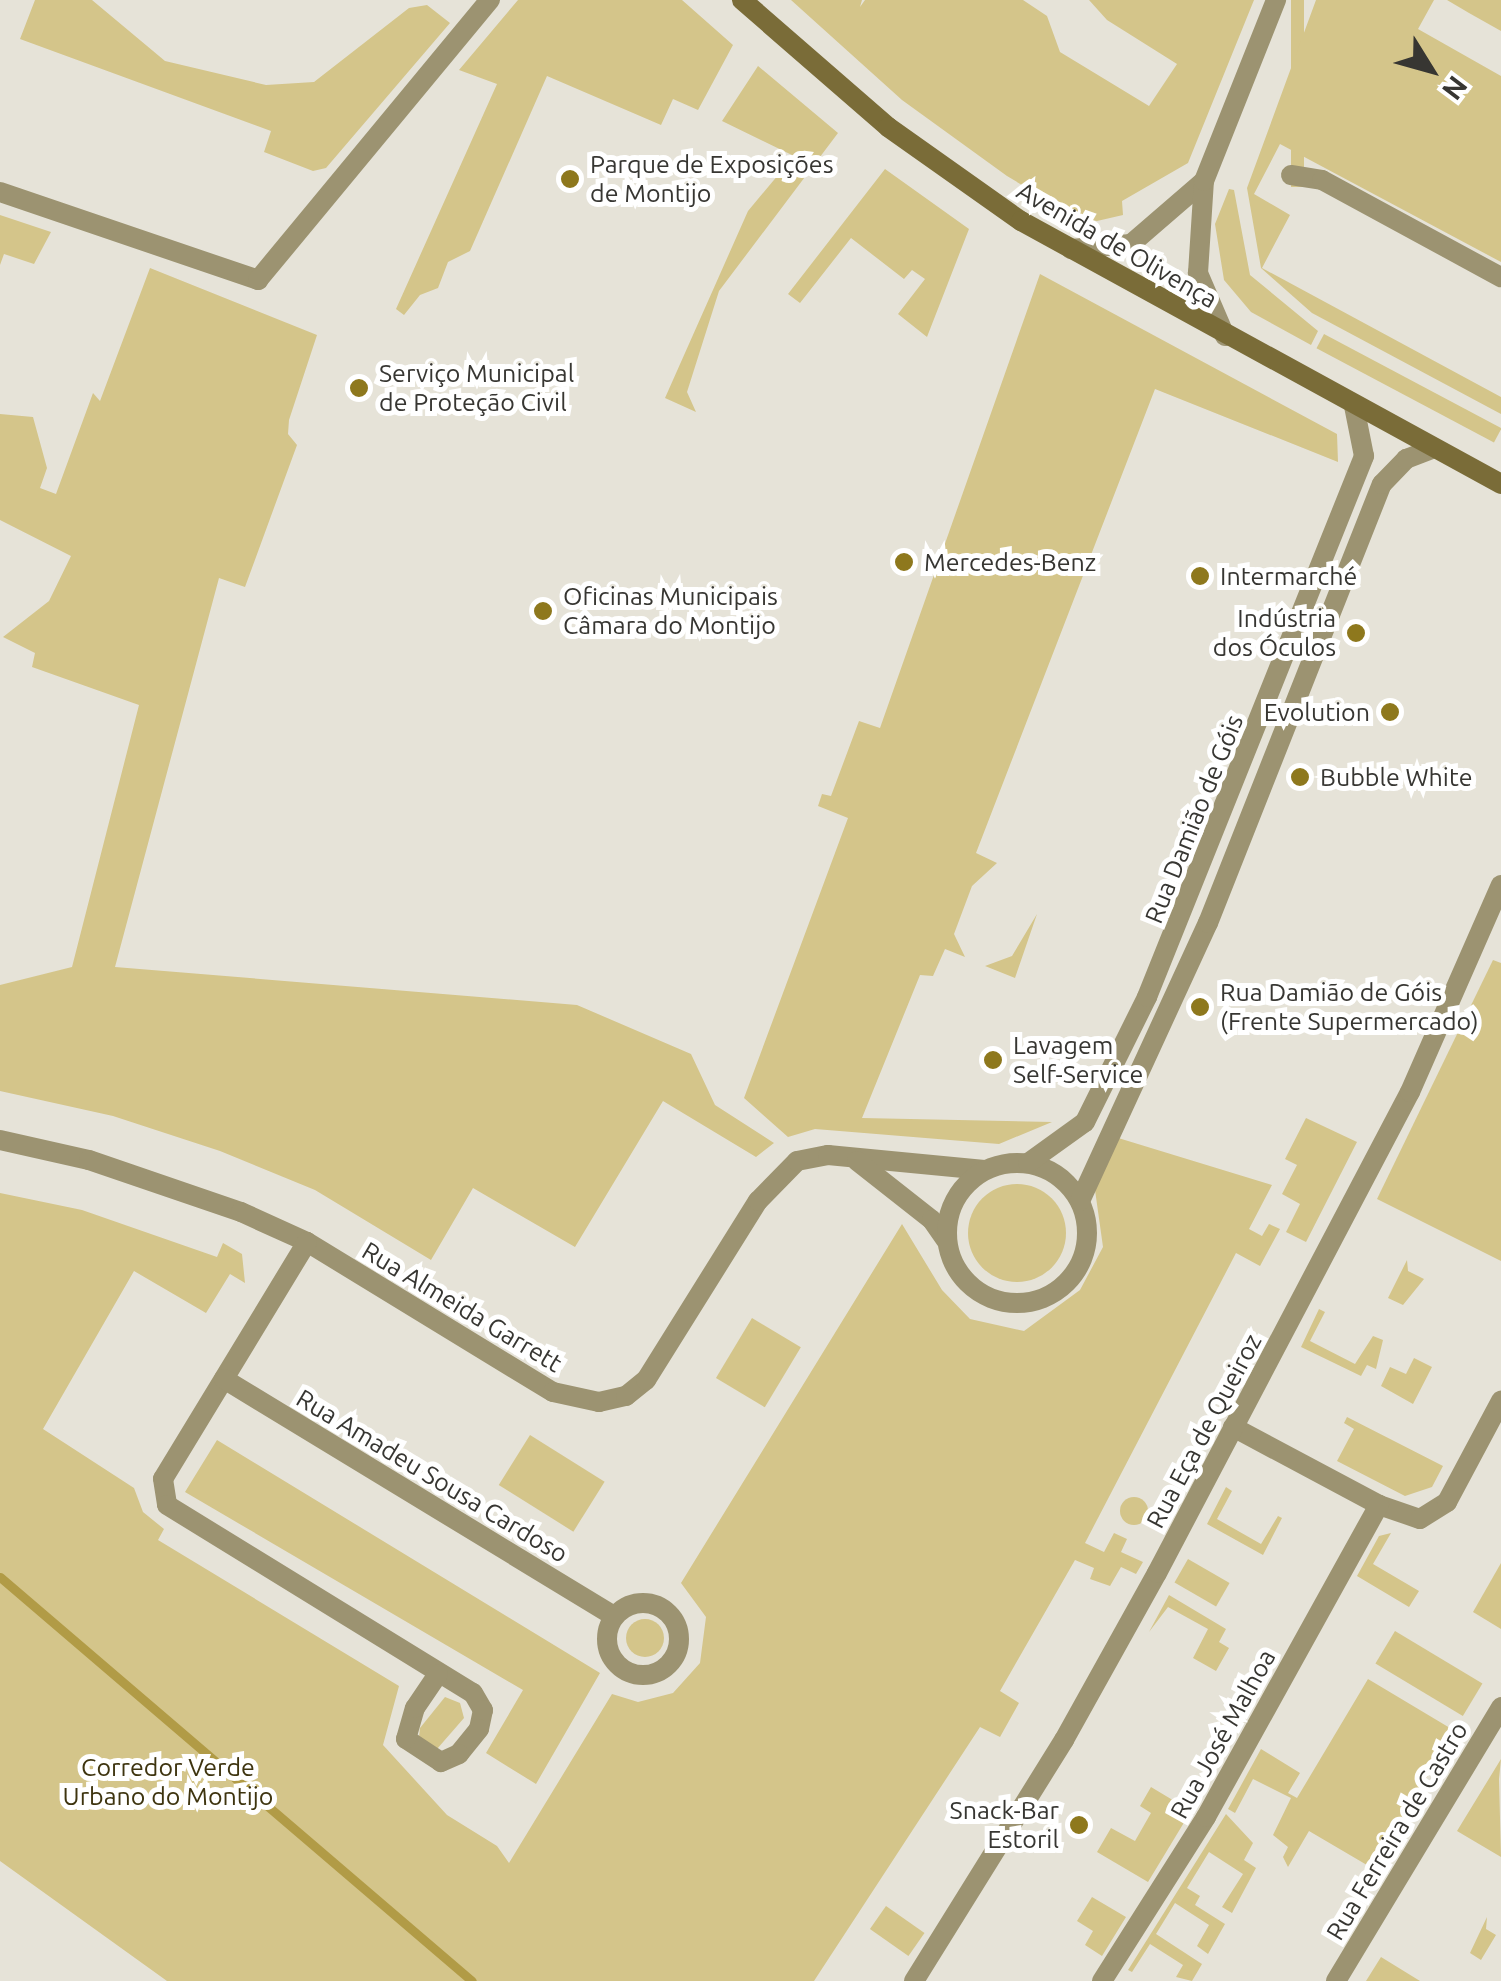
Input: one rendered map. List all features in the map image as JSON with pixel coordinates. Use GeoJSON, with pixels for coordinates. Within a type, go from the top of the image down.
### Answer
{"type":"FeatureCollection","features":[{"type":"Feature","properties":{"kind":"main road","name":"Avenida de Olivença"},"geometry":{"type":"LineString","coordinates":[[742,0],[888,127],[1067,248],[1501,484]]}},
{"type":"Feature","properties":{"kind":"street"},"geometry":{"type":"LineString","coordinates":[[0,192],[258,280],[490,0]]}},
{"type":"Feature","properties":{"kind":"street"},"geometry":{"type":"LineString","coordinates":[[1224,336],[1198,273],[1204,181],[1276,0]]}},
{"type":"Feature","properties":{"kind":"street"},"geometry":{"type":"LineString","coordinates":[[1291,175],[1322,180],[1501,278]]}},
{"type":"Feature","properties":{"kind":"street"},"geometry":{"type":"LineString","coordinates":[[1067,248],[1131,244],[1204,181]]}},
{"type":"Feature","properties":{"kind":"street","name":"Rua Damião de Góis"},"geometry":{"type":"LineString","coordinates":[[1028,1163],[1084,1122],[1147,997],[1364,456],[1354,406]]}},
{"type":"Feature","properties":{"kind":"street","name":"Rua Damião de Góis"},"geometry":{"type":"LineString","coordinates":[[1080,1201],[1208,923],[1382,484],[1406,459],[1434,448]]}},
{"type":"Feature","properties":{"kind":"street","name":"Rua Eça de Queiroz"},"geometry":{"type":"LineString","coordinates":[[914,1981],[1064,1740],[1234,1428],[1410,1092],[1501,885]]}},
{"type":"Feature","properties":{"kind":"street","name":"Rua Almeida Garrett"},"geometry":{"type":"LineString","coordinates":[[0,1140],[171,1185],[307,1242],[553,1392],[599,1402],[626,1396],[646,1380],[758,1201],[786,1169],[828,1155],[984,1170]]}},
{"type":"Feature","properties":{"kind":"street"},"geometry":{"type":"LineString","coordinates":[[856,1160],[932,1220],[946,1240],[952,1262],[982,1295],[1014,1303],[1047,1297],[1080,1266],[1087,1222],[1080,1201],[1058,1176],[1028,1163],[984,1170],[954,1199],[946,1240]]}},
{"type":"Feature","properties":{"kind":"street"},"geometry":{"type":"LineString","coordinates":[[307,1242],[163,1479],[167,1505],[438,1674]]}},
{"type":"Feature","properties":{"kind":"street","name":"Rua Amadeu Sousa Cardoso"},"geometry":{"type":"LineString","coordinates":[[224,1379],[614,1616]]}},
{"type":"Feature","properties":{"kind":"street"},"geometry":{"type":"LineString","coordinates":[[1234,1428],[1378,1505],[1420,1519],[1435,1515],[1501,1401]]}},
{"type":"Feature","properties":{"kind":"street","name":"Rua José Malhoa"},"geometry":{"type":"LineString","coordinates":[[1102,1981],[1206,1817],[1378,1505]]}},
{"type":"Feature","properties":{"kind":"street","name":"Rua Ferreira de Castro"},"geometry":{"type":"LineString","coordinates":[[1336,1981],[1501,1707]]}},
{"type":"Feature","properties":{"kind":"green space"},"geometry":{"type":"Polygon","coordinates":[[[35,0],[92,0],[165,61],[266,85],[314,82],[409,8],[427,5],[450,23],[326,168],[313,171],[264,152],[271,131],[20,39],[35,0]]]}},
{"type":"Feature","properties":{"kind":"green space"},"geometry":{"type":"Polygon","coordinates":[[[518,0],[682,0],[733,45],[698,110],[673,99],[661,125],[547,76],[470,251],[448,262],[438,288],[420,295],[404,315],[396,309],[497,84],[459,70],[518,0]]]}},
{"type":"Feature","properties":{"kind":"green space"},"geometry":{"type":"Polygon","coordinates":[[[791,0],[862,0],[860,7],[865,0],[1023,0],[1047,16],[1060,52],[1149,106],[1177,64],[1107,20],[1089,0],[1254,0],[1188,163],[1122,201],[1123,215],[1097,221],[1077,218],[1007,176],[902,100],[791,0]]]}},
{"type":"Feature","properties":{"kind":"green space"},"geometry":{"type":"Polygon","coordinates":[[[1291,0],[1304,0],[1304,187],[1291,187],[1291,0]]]}},
{"type":"Feature","properties":{"kind":"green space"},"geometry":{"type":"Polygon","coordinates":[[[1316,0],[1434,0],[1418,29],[1501,76],[1501,262],[1280,144],[1254,194],[1290,215],[1262,268],[1501,397],[1501,414],[1312,313],[1261,268],[1247,188],[1316,0]]]}},
{"type":"Feature","properties":{"kind":"green space"},"geometry":{"type":"Polygon","coordinates":[[[1447,0],[1501,0],[1501,31],[1469,13],[1447,0]]]}},
{"type":"Feature","properties":{"kind":"green space"},"geometry":{"type":"Polygon","coordinates":[[[758,66],[838,133],[719,291],[687,392],[696,412],[665,398],[748,211],[794,156],[722,121],[758,66]]]}},
{"type":"Feature","properties":{"kind":"green space"},"geometry":{"type":"Polygon","coordinates":[[[885,169],[969,229],[927,337],[898,314],[925,279],[912,270],[904,279],[851,238],[800,303],[788,294],[885,169]]]}},
{"type":"Feature","properties":{"kind":"green space"},"geometry":{"type":"Polygon","coordinates":[[[1229,189],[1234,190],[1250,275],[1318,331],[1311,345],[1251,312],[1224,280],[1215,224],[1229,189]]]}},
{"type":"Feature","properties":{"kind":"green space"},"geometry":{"type":"Polygon","coordinates":[[[0,215],[51,232],[34,264],[4,254],[0,265],[0,215]]]}},
{"type":"Feature","properties":{"kind":"green space"},"geometry":{"type":"Polygon","coordinates":[[[150,268],[317,335],[289,420],[288,434],[297,445],[245,587],[219,578],[115,967],[577,1005],[691,1054],[715,1105],[774,1143],[756,1157],[663,1101],[575,1247],[473,1188],[431,1260],[315,1190],[220,1151],[113,1116],[0,1091],[0,985],[72,967],[139,705],[32,667],[35,653],[3,637],[49,601],[71,556],[0,520],[0,414],[33,417],[47,468],[40,488],[56,494],[93,393],[100,401],[150,268]]]}},
{"type":"Feature","properties":{"kind":"green space"},"geometry":{"type":"Polygon","coordinates":[[[1040,274],[1337,434],[1338,462],[1155,389],[976,853],[997,863],[972,886],[954,934],[965,957],[945,949],[933,976],[920,975],[862,1118],[1052,1122],[999,1144],[815,1129],[788,1137],[744,1098],[848,818],[818,806],[822,794],[831,796],[859,721],[880,728],[1040,274]]]}},
{"type":"Feature","properties":{"kind":"green space"},"geometry":{"type":"Polygon","coordinates":[[[1324,334],[1501,428],[1494,442],[1316,348],[1324,334]]]}},
{"type":"Feature","properties":{"kind":"green space"},"geometry":{"type":"Polygon","coordinates":[[[1037,914],[1015,978],[985,966],[1012,956],[1037,914]]]}},
{"type":"Feature","properties":{"kind":"green space"},"geometry":{"type":"Polygon","coordinates":[[[1493,960],[1501,963],[1501,1261],[1377,1199],[1493,960]]]}},
{"type":"Feature","properties":{"kind":"green space"},"geometry":{"type":"Polygon","coordinates":[[[1306,1118],[1357,1142],[1306,1242],[1286,1232],[1300,1204],[1282,1194],[1297,1165],[1285,1159],[1306,1118]]]}},
{"type":"Feature","properties":{"kind":"green space","name":"Corredor Verde Urbano do Montijo"},"geometry":{"type":"Polygon","coordinates":[[[1115,1137],[1272,1185],[1249,1229],[1262,1236],[1269,1224],[1280,1229],[1260,1266],[1236,1253],[1085,1543],[1104,1552],[1114,1533],[1127,1539],[1121,1552],[1143,1562],[1136,1574],[1121,1567],[1110,1586],[1090,1579],[1094,1568],[1075,1560],[1000,1691],[1019,1703],[1000,1737],[980,1727],[814,1981],[167,1981],[0,1861],[0,1193],[82,1210],[217,1257],[223,1243],[242,1254],[245,1283],[230,1274],[206,1313],[134,1271],[43,1429],[134,1488],[143,1512],[164,1529],[158,1540],[399,1686],[383,1745],[447,1815],[497,1846],[509,1863],[612,1694],[638,1702],[673,1693],[700,1663],[706,1617],[681,1583],[902,1224],[942,1290],[970,1319],[1024,1331],[1080,1290],[1103,1247],[1095,1190],[1115,1137]]]}},
{"type":"Feature","properties":{"kind":"green space"},"geometry":{"type":"Polygon","coordinates":[[[1017,1184],[1036,1188],[1052,1198],[1062,1214],[1066,1233],[1062,1252],[1052,1268],[1036,1278],[1017,1282],[998,1278],[982,1268],[972,1252],[968,1233],[972,1214],[982,1198],[998,1188],[1017,1184]]]}},
{"type":"Feature","properties":{"kind":"green space"},"geometry":{"type":"Polygon","coordinates":[[[1407,1260],[1408,1271],[1424,1279],[1403,1305],[1388,1298],[1407,1260]]]}},
{"type":"Feature","properties":{"kind":"green space"},"geometry":{"type":"Polygon","coordinates":[[[1319,1309],[1325,1312],[1310,1341],[1355,1364],[1373,1336],[1383,1340],[1376,1369],[1367,1365],[1361,1376],[1301,1347],[1319,1309]]]}},
{"type":"Feature","properties":{"kind":"green space"},"geometry":{"type":"Polygon","coordinates":[[[752,1318],[801,1347],[765,1407],[716,1378],[752,1318]]]}},
{"type":"Feature","properties":{"kind":"green space"},"geometry":{"type":"Polygon","coordinates":[[[1414,1358],[1432,1367],[1413,1404],[1381,1386],[1390,1367],[1406,1374],[1414,1358]]]}},
{"type":"Feature","properties":{"kind":"green space"},"geometry":{"type":"Polygon","coordinates":[[[1347,1417],[1443,1466],[1432,1487],[1405,1496],[1337,1461],[1354,1429],[1344,1423],[1347,1417]]]}},
{"type":"Feature","properties":{"kind":"green space"},"geometry":{"type":"Polygon","coordinates":[[[530,1435],[605,1482],[573,1532],[499,1485],[530,1435]]]}},
{"type":"Feature","properties":{"kind":"green space"},"geometry":{"type":"Polygon","coordinates":[[[217,1440],[600,1673],[536,1784],[486,1753],[523,1690],[185,1492],[217,1440]]]}},
{"type":"Feature","properties":{"kind":"green space"},"geometry":{"type":"Polygon","coordinates":[[[1226,1487],[1232,1491],[1217,1519],[1261,1544],[1278,1516],[1282,1518],[1263,1555],[1207,1524],[1226,1487]]]}},
{"type":"Feature","properties":{"kind":"green space"},"geometry":{"type":"Polygon","coordinates":[[[1134,1497],[1144,1501],[1148,1511],[1144,1521],[1134,1525],[1124,1521],[1120,1511],[1124,1501],[1134,1497]]]}},
{"type":"Feature","properties":{"kind":"green space"},"geometry":{"type":"Polygon","coordinates":[[[1391,1533],[1373,1564],[1419,1591],[1409,1607],[1357,1576],[1379,1536],[1391,1533]]]}},
{"type":"Feature","properties":{"kind":"green space"},"geometry":{"type":"Polygon","coordinates":[[[1188,1559],[1230,1583],[1216,1606],[1174,1582],[1188,1559]]]}},
{"type":"Feature","properties":{"kind":"green space"},"geometry":{"type":"Polygon","coordinates":[[[1501,1563],[1501,1629],[1473,1612],[1501,1563]]]}},
{"type":"Feature","properties":{"kind":"green space"},"geometry":{"type":"Polygon","coordinates":[[[1169,1595],[1226,1629],[1219,1642],[1229,1648],[1216,1671],[1193,1658],[1208,1629],[1168,1607],[1149,1632],[1169,1595]]]}},
{"type":"Feature","properties":{"kind":"green space"},"geometry":{"type":"Polygon","coordinates":[[[645,1619],[659,1624],[664,1638],[659,1652],[645,1657],[631,1652],[626,1638],[631,1624],[645,1619]]]}},
{"type":"Feature","properties":{"kind":"green space"},"geometry":{"type":"Polygon","coordinates":[[[1395,1631],[1482,1684],[1463,1716],[1375,1664],[1395,1631]]]}},
{"type":"Feature","properties":{"kind":"green space"},"geometry":{"type":"Polygon","coordinates":[[[1368,1679],[1455,1731],[1372,1868],[1309,1831],[1288,1867],[1283,1857],[1288,1847],[1273,1835],[1291,1798],[1253,1779],[1235,1813],[1228,1809],[1261,1749],[1300,1773],[1288,1793],[1297,1798],[1368,1679]]]}},
{"type":"Feature","properties":{"kind":"green space"},"geometry":{"type":"Polygon","coordinates":[[[445,1697],[460,1703],[464,1718],[437,1749],[419,1737],[420,1728],[445,1697]]]}},
{"type":"Feature","properties":{"kind":"green space"},"geometry":{"type":"Polygon","coordinates":[[[1501,1759],[1499,1779],[1501,1857],[1457,1831],[1501,1759]]]}},
{"type":"Feature","properties":{"kind":"green space"},"geometry":{"type":"Polygon","coordinates":[[[1151,1787],[1191,1811],[1148,1882],[1097,1852],[1111,1828],[1135,1841],[1151,1813],[1140,1806],[1151,1787]]]}},
{"type":"Feature","properties":{"kind":"green space"},"geometry":{"type":"Polygon","coordinates":[[[1226,1814],[1253,1843],[1244,1860],[1256,1868],[1232,1913],[1222,1907],[1243,1874],[1209,1852],[1187,1888],[1200,1896],[1195,1905],[1225,1924],[1208,1954],[1197,1946],[1209,1925],[1175,1903],[1156,1934],[1202,1964],[1192,1981],[1176,1977],[1183,1965],[1150,1944],[1132,1972],[1128,1970],[1226,1814]]]}},
{"type":"Feature","properties":{"kind":"green space"},"geometry":{"type":"Polygon","coordinates":[[[1092,1897],[1126,1917],[1102,1956],[1085,1945],[1093,1931],[1077,1921],[1092,1897]]]}},
{"type":"Feature","properties":{"kind":"green space"},"geometry":{"type":"Polygon","coordinates":[[[886,1906],[925,1933],[908,1956],[870,1929],[886,1906]]]}},
{"type":"Feature","properties":{"kind":"green space"},"geometry":{"type":"Polygon","coordinates":[[[1487,1917],[1486,1929],[1496,1935],[1481,1960],[1470,1953],[1487,1917]]]}},
{"type":"Feature","properties":{"kind":"green space"},"geometry":{"type":"Polygon","coordinates":[[[1381,1957],[1420,1981],[1366,1981],[1381,1957]]]}},
{"type":"Feature","properties":{"kind":"waterway"},"geometry":{"type":"LineString","coordinates":[[0,1577],[472,1981]]}},
{"type":"Feature","properties":{"kind":"place","name":"Parque de Exposições de Montijo"},"geometry":{"type":"Point","coordinates":[570,179]}},
{"type":"Feature","properties":{"kind":"place","name":"Serviço Municipal de Proteção Civil"},"geometry":{"type":"Point","coordinates":[359,388]}},
{"type":"Feature","properties":{"kind":"place","name":"Mercedes-Benz"},"geometry":{"type":"Point","coordinates":[904,562]}},
{"type":"Feature","properties":{"kind":"place","name":"Intermarché"},"geometry":{"type":"Point","coordinates":[1200,576]}},
{"type":"Feature","properties":{"kind":"place","name":"Oficinas Municipais Câmara do Montijo"},"geometry":{"type":"Point","coordinates":[543,611]}},
{"type":"Feature","properties":{"kind":"place","name":"Indústria dos Óculos"},"geometry":{"type":"Point","coordinates":[1356,633]}},
{"type":"Feature","properties":{"kind":"place","name":"Evolution"},"geometry":{"type":"Point","coordinates":[1390,712]}},
{"type":"Feature","properties":{"kind":"place","name":"Bubble White"},"geometry":{"type":"Point","coordinates":[1300,777]}},
{"type":"Feature","properties":{"kind":"place","name":"Rua Damião de Góis (Frente Supermercado)"},"geometry":{"type":"Point","coordinates":[1200,1007]}},
{"type":"Feature","properties":{"kind":"place","name":"Lavagem Self-Service"},"geometry":{"type":"Point","coordinates":[993,1060]}},
{"type":"Feature","properties":{"kind":"place","name":"Snack-Bar Estoril"},"geometry":{"type":"Point","coordinates":[1079,1825]}}]}
